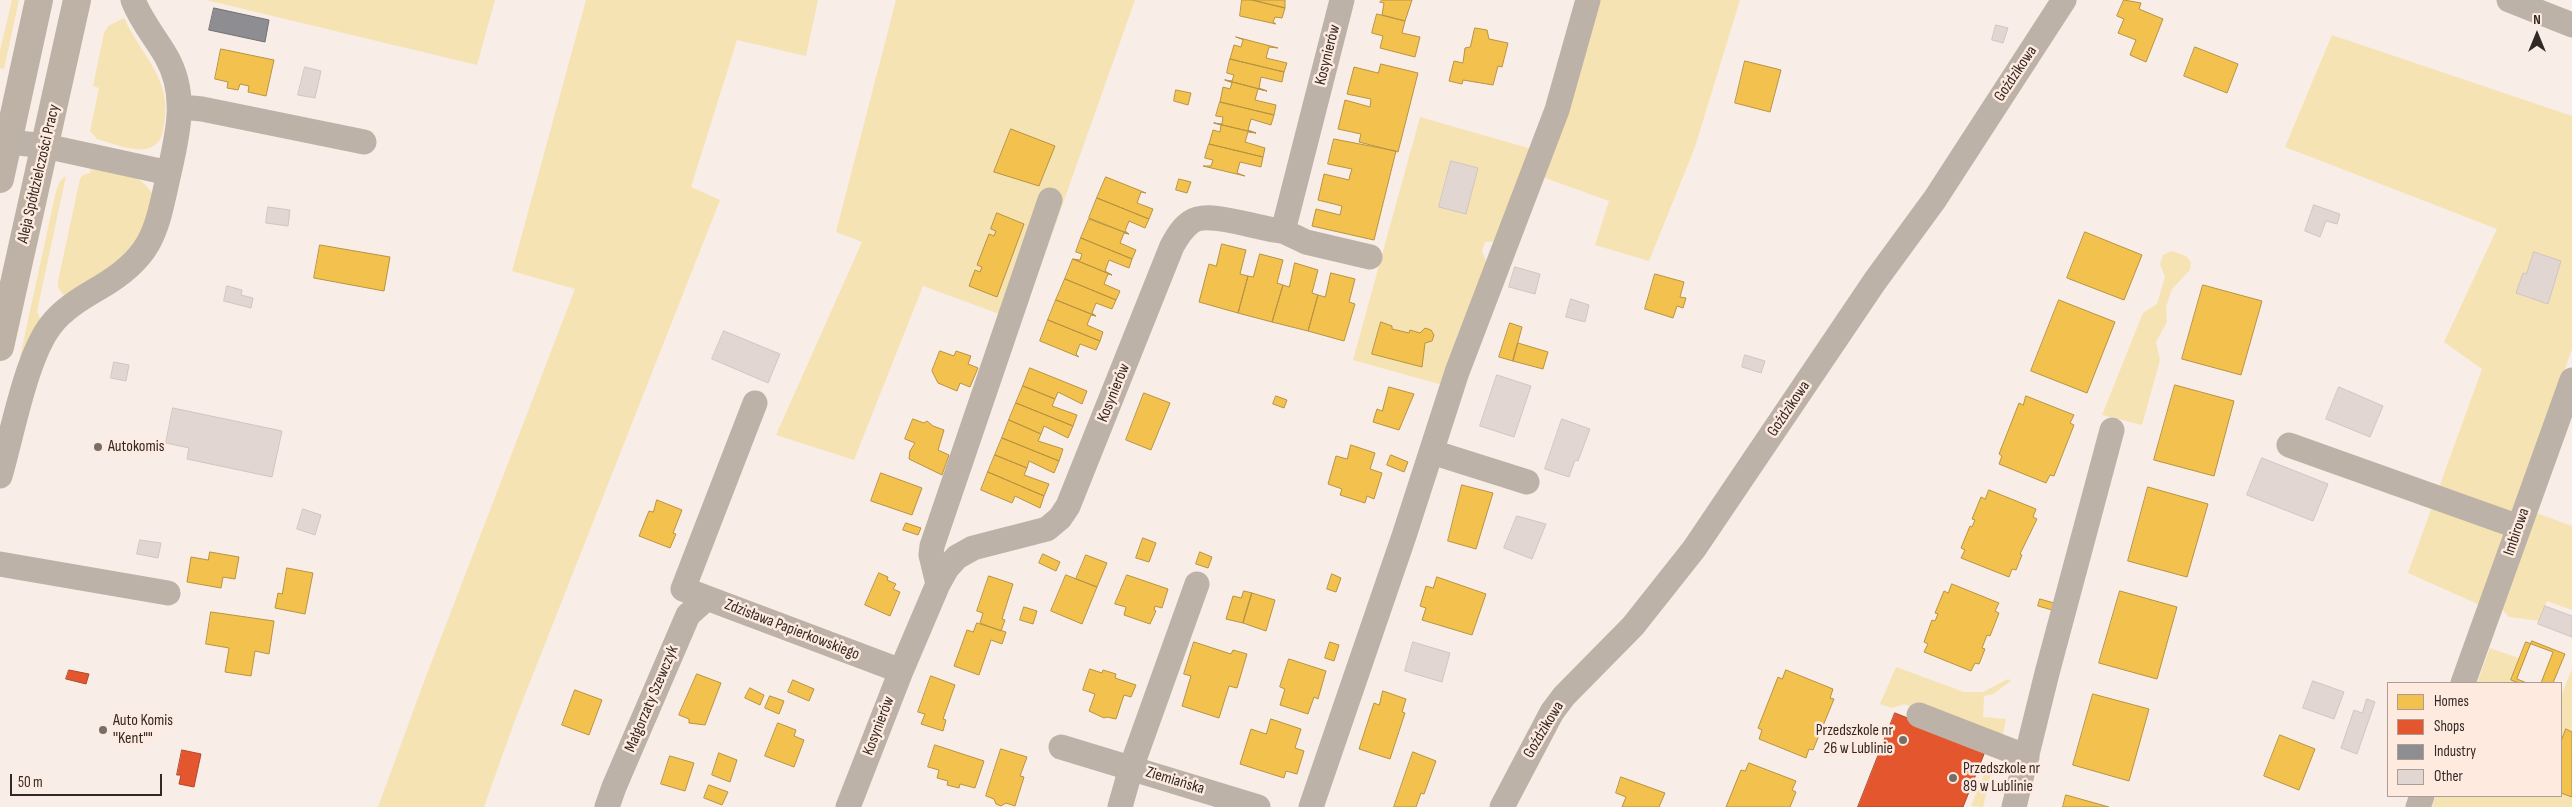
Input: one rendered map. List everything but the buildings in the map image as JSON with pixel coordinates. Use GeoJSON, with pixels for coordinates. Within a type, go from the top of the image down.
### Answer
{"type":"FeatureCollection","features":[{"type":"Feature","properties":{"kind":"main road"},"geometry":{"type":"LineString","coordinates":[[0,179],[4,142],[39,0]]}},
{"type":"Feature","properties":{"kind":"main road","name":"Aleja Spółdzielczości Pracy"},"geometry":{"type":"LineString","coordinates":[[0,348],[77,0]]}},
{"type":"Feature","properties":{"kind":"street"},"geometry":{"type":"LineString","coordinates":[[0,476],[30,370],[42,339],[52,322],[65,310],[120,276],[141,255],[154,235],[158,223],[179,130],[179,89],[170,63],[141,18],[133,0]]}},
{"type":"Feature","properties":{"kind":"street","name":"Kosynierów"},"geometry":{"type":"LineString","coordinates":[[848,807],[901,671],[938,584],[947,568],[957,557],[976,548],[1047,529],[1064,512],[1079,480],[1172,246],[1182,230],[1192,220],[1204,217],[1283,231],[1342,0]]}},
{"type":"Feature","properties":{"kind":"street","name":"Goździkowa"},"geometry":{"type":"LineString","coordinates":[[1502,807],[1552,712],[1564,696],[1633,626],[1694,549],[1874,281],[1935,199],[2064,0]]}},
{"type":"Feature","properties":{"kind":"street"},"geometry":{"type":"LineString","coordinates":[[2509,0],[2572,25]]}},
{"type":"Feature","properties":{"kind":"street"},"geometry":{"type":"LineString","coordinates":[[1311,807],[1432,452],[1457,372],[1557,110],[1582,6]]}},
{"type":"Feature","properties":{"kind":"street"},"geometry":{"type":"LineString","coordinates":[[180,107],[202,109],[364,142]]}},
{"type":"Feature","properties":{"kind":"street"},"geometry":{"type":"LineString","coordinates":[[4,142],[45,146],[169,173]]}},
{"type":"Feature","properties":{"kind":"street"},"geometry":{"type":"LineString","coordinates":[[938,584],[931,555],[932,546],[1050,200]]}},
{"type":"Feature","properties":{"kind":"street"},"geometry":{"type":"LineString","coordinates":[[1283,231],[1306,242],[1370,257]]}},
{"type":"Feature","properties":{"kind":"street","name":"Imbirowa"},"geometry":{"type":"LineString","coordinates":[[2464,682],[2572,380]]}},
{"type":"Feature","properties":{"kind":"street","name":"Zdzisława Papierkowskiego"},"geometry":{"type":"LineString","coordinates":[[755,403],[683,590],[901,671]]}},
{"type":"Feature","properties":{"kind":"street"},"geometry":{"type":"LineString","coordinates":[[2014,807],[2046,673],[2112,430]]}},
{"type":"Feature","properties":{"kind":"street"},"geometry":{"type":"LineString","coordinates":[[2289,445],[2519,527]]}},
{"type":"Feature","properties":{"kind":"street"},"geometry":{"type":"LineString","coordinates":[[1432,452],[1527,482]]}},
{"type":"Feature","properties":{"kind":"street"},"geometry":{"type":"LineString","coordinates":[[0,564],[168,593]]}},
{"type":"Feature","properties":{"kind":"street"},"geometry":{"type":"LineString","coordinates":[[1061,747],[1131,768],[1197,584]]}},
{"type":"Feature","properties":{"kind":"street","name":"Małgorzaty Szewczyk"},"geometry":{"type":"LineString","coordinates":[[607,807],[688,615],[707,598]]}},
{"type":"Feature","properties":{"kind":"street"},"geometry":{"type":"LineString","coordinates":[[1919,715],[2027,756]]}},
{"type":"Feature","properties":{"kind":"street","name":"Ziemiańska"},"geometry":{"type":"LineString","coordinates":[[1120,807],[1131,768],[1258,807]]}},
{"type":"Feature","properties":{"kind":"shaded area"},"geometry":{"type":"Polygon","coordinates":[[[12,0],[19,0],[4,69],[0,68],[0,51],[12,0]]]}},
{"type":"Feature","properties":{"kind":"shaded area"},"geometry":{"type":"Polygon","coordinates":[[[206,0],[495,0],[477,65],[206,0]]]}},
{"type":"Feature","properties":{"kind":"shaded area"},"geometry":{"type":"Polygon","coordinates":[[[586,0],[818,0],[806,56],[737,40],[691,187],[720,200],[515,720],[484,807],[378,807],[422,687],[575,289],[512,271],[586,0]]]}},
{"type":"Feature","properties":{"kind":"shaded area"},"geometry":{"type":"Polygon","coordinates":[[[896,0],[1135,0],[1021,322],[923,286],[854,460],[776,435],[862,242],[836,232],[896,0]]]}},
{"type":"Feature","properties":{"kind":"shaded area"},"geometry":{"type":"Polygon","coordinates":[[[1599,0],[1740,0],[1695,147],[1649,261],[1595,245],[1609,201],[1540,176],[1599,0]]]}},
{"type":"Feature","properties":{"kind":"shaded area"},"geometry":{"type":"Polygon","coordinates":[[[124,18],[155,71],[165,98],[166,113],[162,134],[155,145],[146,149],[128,148],[97,139],[90,131],[99,88],[93,86],[104,33],[108,26],[124,18]]]}},
{"type":"Feature","properties":{"kind":"shaded area"},"geometry":{"type":"Polygon","coordinates":[[[2332,35],[2572,116],[2572,349],[2482,606],[2408,573],[2482,369],[2444,342],[2497,229],[2285,147],[2332,35]]]}},
{"type":"Feature","properties":{"kind":"shaded area"},"geometry":{"type":"Polygon","coordinates":[[[1420,117],[1535,150],[1503,241],[1485,242],[1482,251],[1488,266],[1446,386],[1353,360],[1420,117]]]}},
{"type":"Feature","properties":{"kind":"shaded area"},"geometry":{"type":"Polygon","coordinates":[[[91,167],[134,177],[148,187],[153,195],[138,247],[65,298],[58,287],[58,281],[80,179],[83,175],[90,173],[91,167]]]}},
{"type":"Feature","properties":{"kind":"shaded area"},"geometry":{"type":"Polygon","coordinates":[[[66,176],[37,311],[42,323],[24,359],[20,357],[56,191],[60,181],[66,176]]]}},
{"type":"Feature","properties":{"kind":"shaded area"},"geometry":{"type":"Polygon","coordinates":[[[2172,251],[2186,256],[2191,262],[2190,270],[2172,289],[2166,307],[2167,322],[2156,342],[2160,360],[2142,425],[2102,415],[2143,313],[2157,304],[2165,277],[2160,264],[2163,255],[2172,251]]]}},
{"type":"Feature","properties":{"kind":"shaded area"},"geometry":{"type":"Polygon","coordinates":[[[2534,512],[2572,526],[2572,610],[2547,601],[2540,621],[2509,617],[2501,608],[2534,512]]]}},
{"type":"Feature","properties":{"kind":"shaded area"},"geometry":{"type":"Polygon","coordinates":[[[2490,648],[2524,660],[2517,679],[2525,682],[2477,682],[2490,648]]]}},
{"type":"Feature","properties":{"kind":"shaded area"},"geometry":{"type":"Polygon","coordinates":[[[1896,667],[1964,692],[1983,692],[2008,679],[2011,681],[1993,694],[1984,696],[1983,717],[2006,719],[2002,739],[1904,704],[1892,708],[1880,704],[1896,667]]]}},
{"type":"Feature","properties":{"kind":"shaded area"},"geometry":{"type":"Polygon","coordinates":[[[2572,669],[2572,807],[2432,807],[2436,797],[2562,797],[2562,694],[2572,669]]]}},
{"type":"Feature","properties":{"kind":"shaded area"},"geometry":{"type":"Polygon","coordinates":[[[1987,767],[1992,769],[1983,807],[1971,806],[1987,767]]]}},
{"type":"Feature","properties":{"kind":"place","name":"Autokomis"},"geometry":{"type":"Point","coordinates":[98,447]}},
{"type":"Feature","properties":{"kind":"place","name":"Auto Komis ''Kent\"\""},"geometry":{"type":"Point","coordinates":[103,730]}},
{"type":"Feature","properties":{"kind":"place","name":"Przedszkole nr 26 w Lublinie"},"geometry":{"type":"Point","coordinates":[1903,740]}},
{"type":"Feature","properties":{"kind":"place","name":"Przedszkole nr 89 w Lublinie"},"geometry":{"type":"Point","coordinates":[1953,778]}}]}
